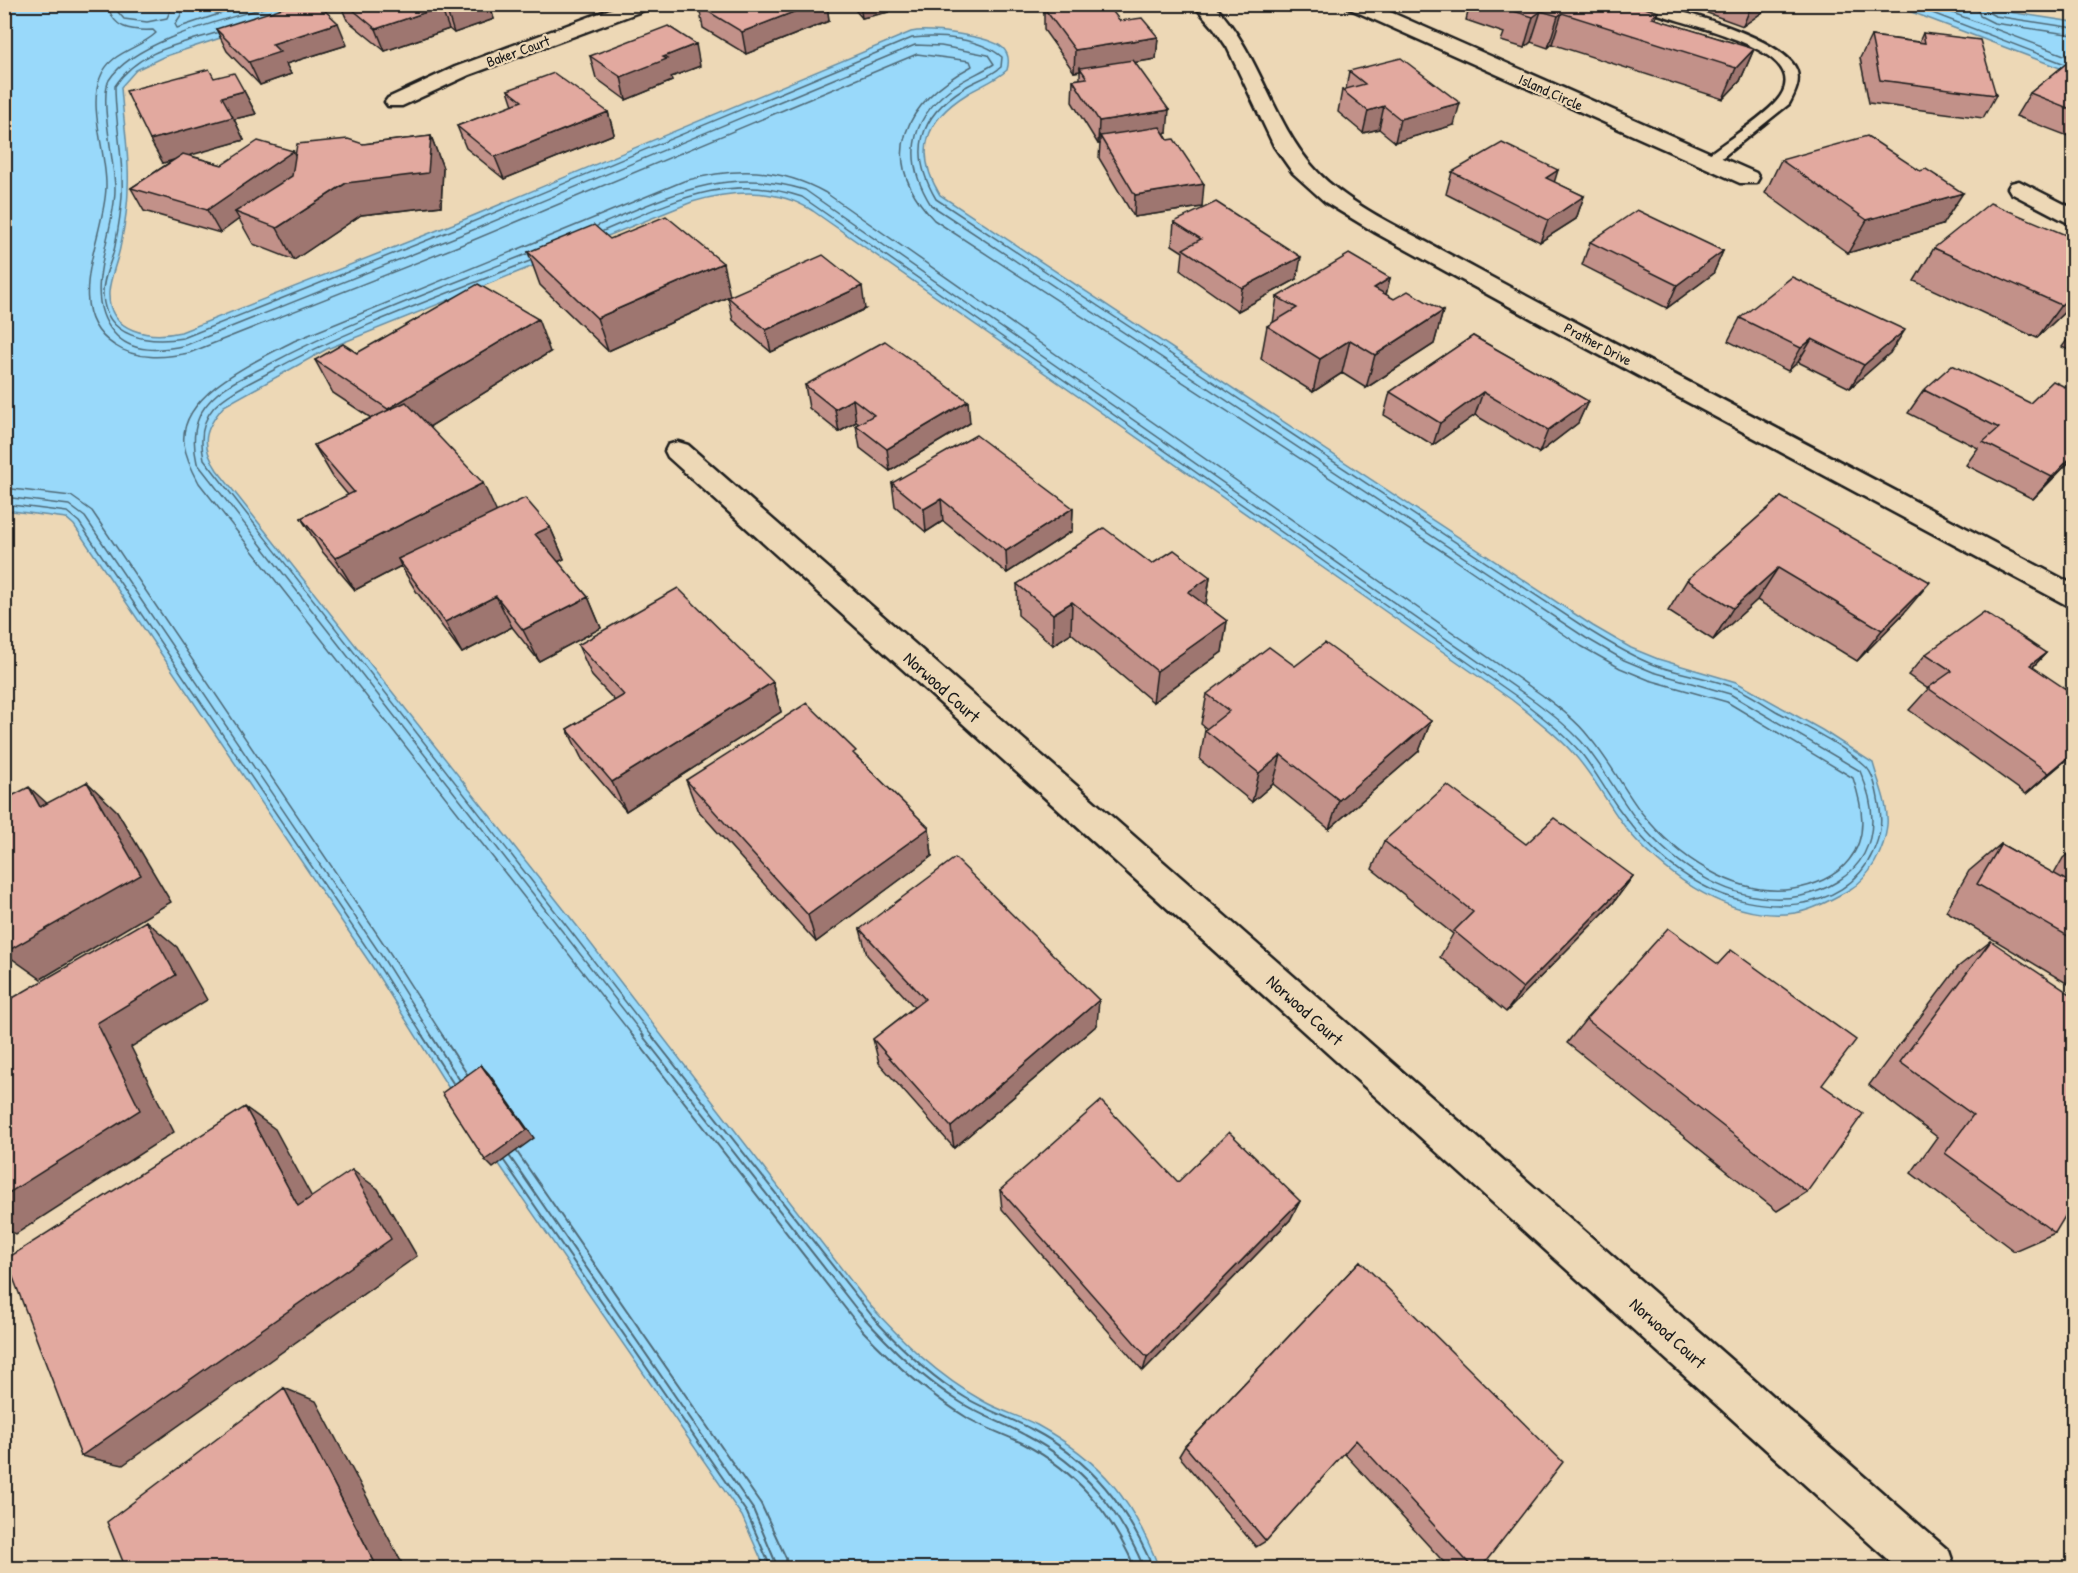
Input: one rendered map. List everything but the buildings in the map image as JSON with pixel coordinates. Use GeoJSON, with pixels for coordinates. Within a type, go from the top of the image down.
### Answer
{"type":"FeatureCollection","features":[{"type":"Feature","properties":{"kind":"street","name":"Baker Court"},"geometry":{"type":"LineString","coordinates":[[395,102],[462,72],[643,4]]}},
{"type":"Feature","properties":{"kind":"street","name":"Prather Drive"},"geometry":{"type":"LineString","coordinates":[[1202,4],[1226,29],[1281,144],[1297,167],[1322,189],[1392,232],[1504,294],[2073,598]]}},
{"type":"Feature","properties":{"kind":"street","name":"Island Circle"},"geometry":{"type":"LineString","coordinates":[[1355,4],[1749,178]]}},
{"type":"Feature","properties":{"kind":"street"},"geometry":{"type":"LineString","coordinates":[[2019,188],[2073,219]]}},
{"type":"Feature","properties":{"kind":"street","name":"Norwood Court"},"geometry":{"type":"LineString","coordinates":[[678,451],[1932,1569]]}},
{"type":"Feature","properties":{"kind":"lane"},"geometry":{"type":"LineString","coordinates":[[1642,4],[1753,43],[1776,54],[1788,66],[1792,79],[1789,93],[1782,104],[1710,161]]}},
{"type":"Feature","properties":{"kind":"water"},"geometry":{"type":"Polygon","coordinates":[[[121,4],[146,8],[176,4],[320,5],[163,57],[136,70],[121,87],[128,163],[128,196],[119,254],[109,292],[110,306],[115,317],[123,325],[133,330],[157,334],[181,332],[463,220],[911,32],[931,31],[959,34],[996,44],[1006,53],[1007,70],[953,104],[941,115],[928,138],[927,165],[940,195],[1593,626],[1631,648],[1658,659],[1736,682],[1822,730],[1873,763],[1885,802],[1887,818],[1886,834],[1880,853],[1870,870],[1857,885],[1823,904],[1802,912],[1771,914],[1748,911],[1703,893],[1682,880],[1645,849],[1621,822],[1587,770],[1571,751],[1512,700],[813,211],[784,198],[769,194],[739,193],[692,202],[327,349],[224,406],[212,422],[206,444],[217,470],[581,931],[868,1303],[907,1344],[951,1380],[990,1405],[1037,1425],[1080,1453],[1097,1468],[1126,1502],[1159,1568],[765,1568],[742,1516],[472,1125],[372,966],[74,525],[66,518],[5,510],[4,171],[7,152],[4,145],[4,19],[12,5],[121,4]]]}},
{"type":"Feature","properties":{"kind":"water"},"geometry":{"type":"Polygon","coordinates":[[[1893,5],[1984,5],[1996,10],[2073,22],[2073,73],[1893,5]]]}}]}
